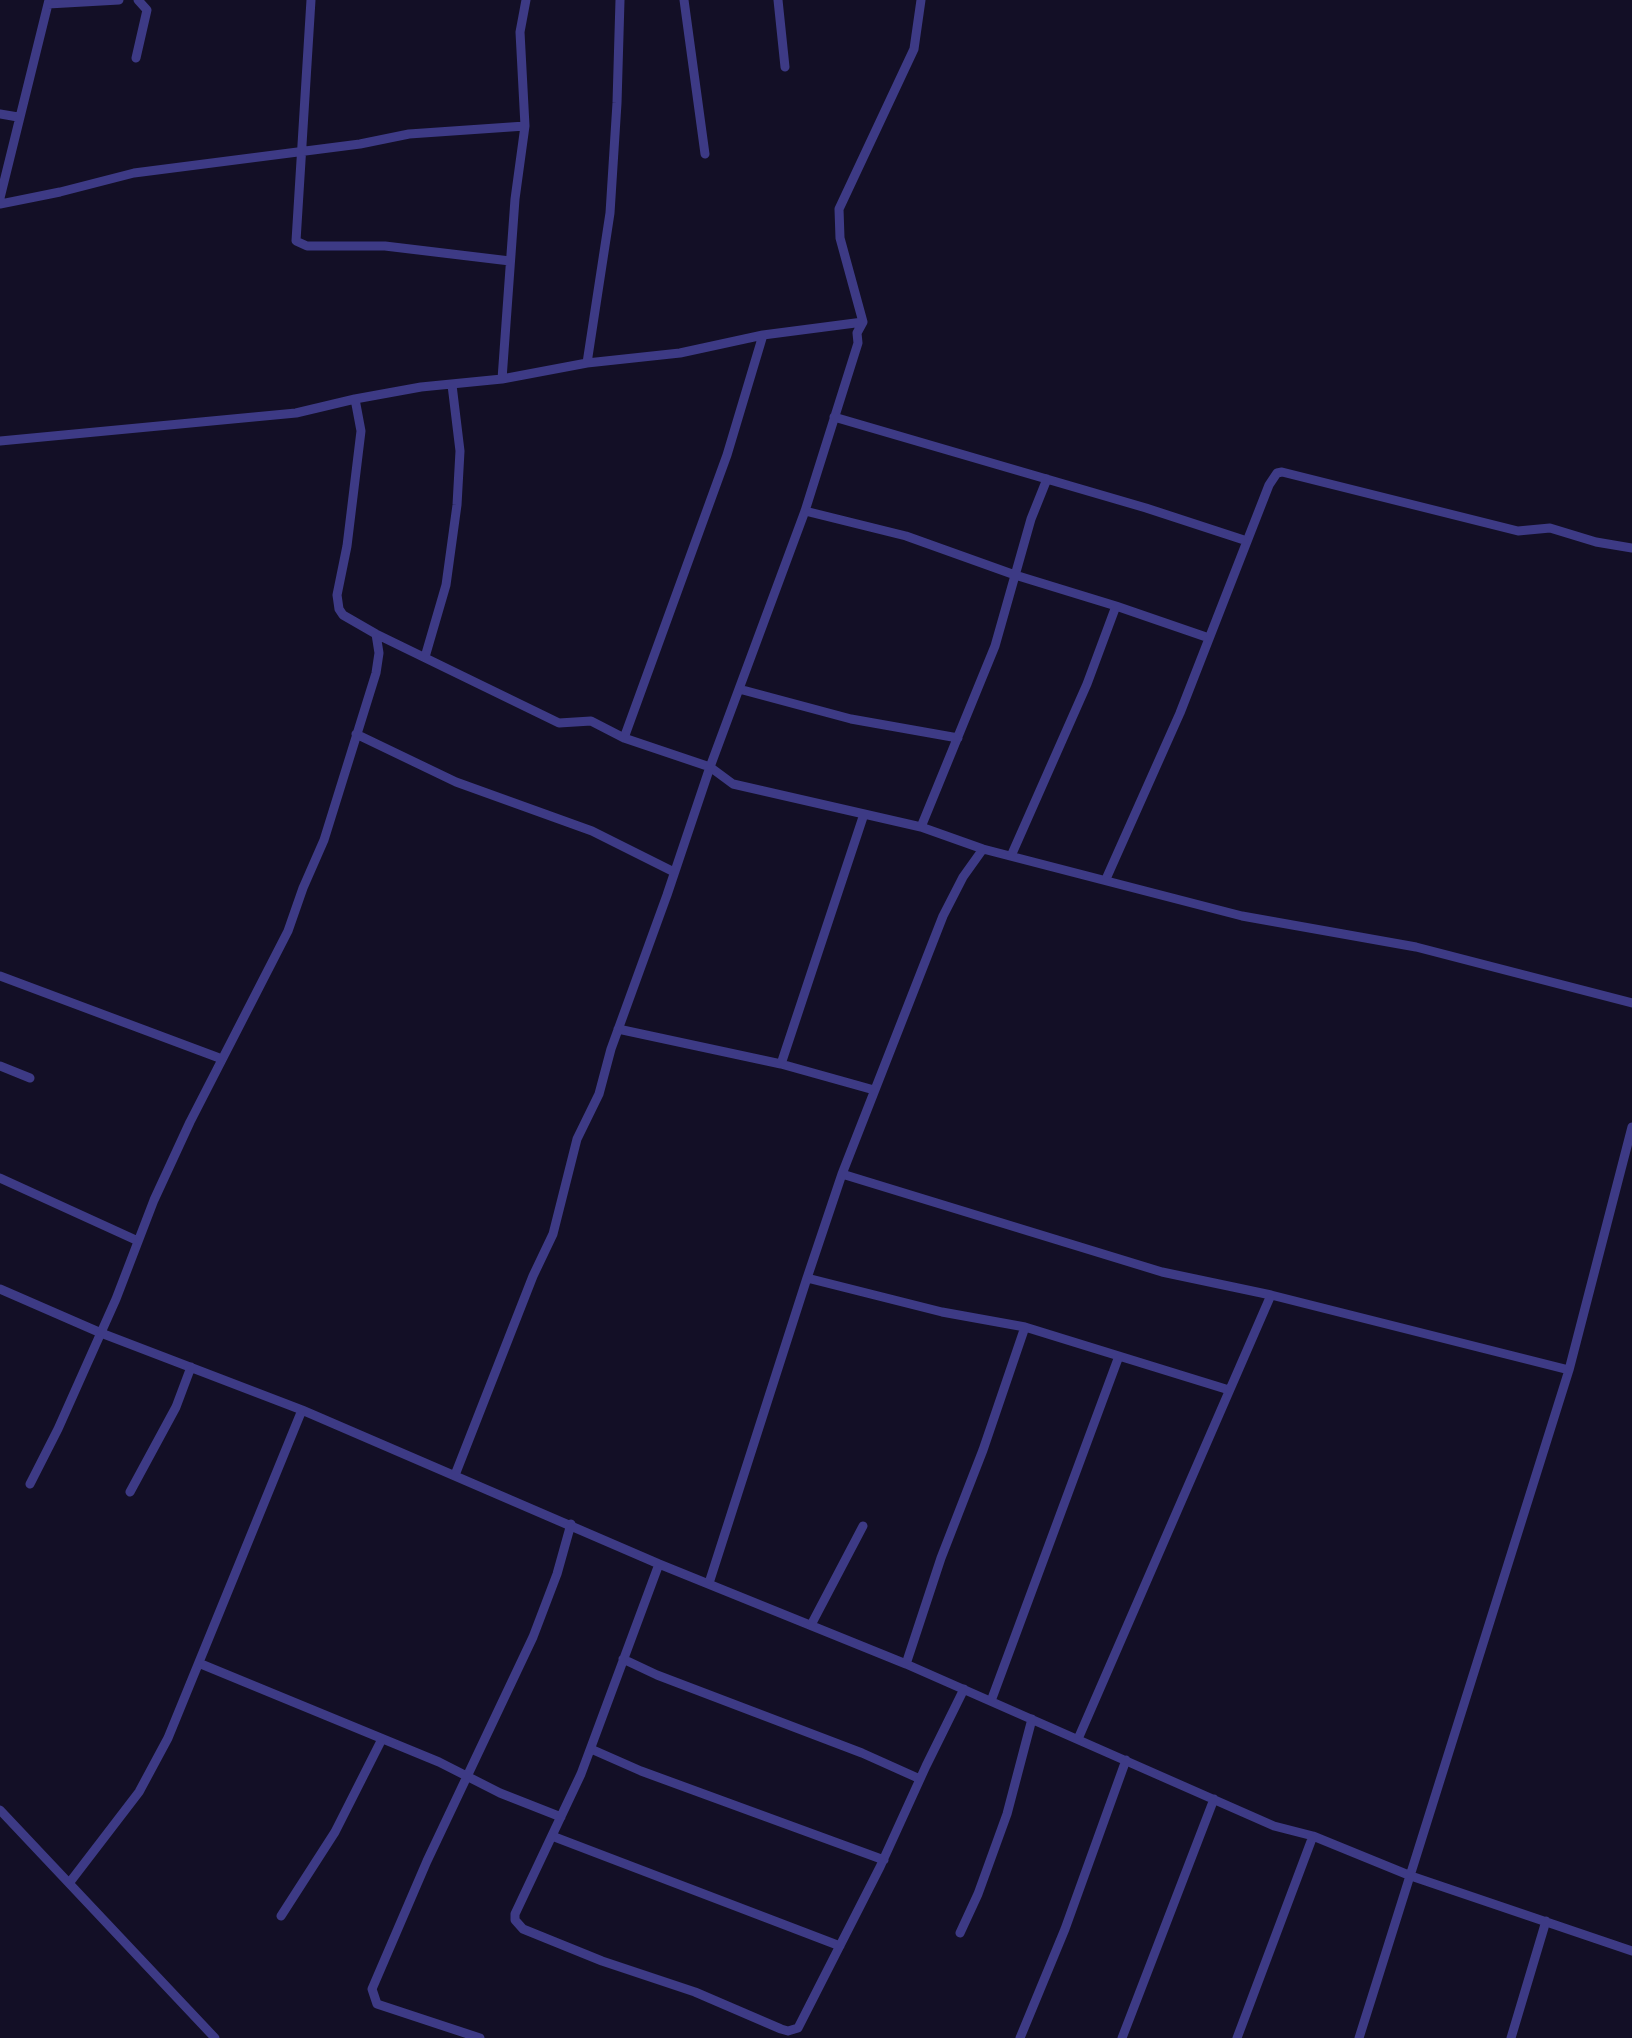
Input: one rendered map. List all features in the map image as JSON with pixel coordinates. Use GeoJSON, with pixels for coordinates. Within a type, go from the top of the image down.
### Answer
{"type":"FeatureCollection","features":[{"type":"Feature","properties":{"kind":"street"},"geometry":{"type":"LineString","coordinates":[[0,198],[48,2],[119,0]]}},
{"type":"Feature","properties":{"kind":"street"},"geometry":{"type":"LineString","coordinates":[[136,58],[147,10],[138,0]]}},
{"type":"Feature","properties":{"kind":"street"},"geometry":{"type":"LineString","coordinates":[[311,0],[304,151],[295,234],[300,245],[385,246],[510,261]]}},
{"type":"Feature","properties":{"kind":"street"},"geometry":{"type":"LineString","coordinates":[[502,378],[514,199],[525,126],[520,32],[526,0]]}},
{"type":"Feature","properties":{"kind":"street"},"geometry":{"type":"LineString","coordinates":[[587,363],[610,213],[617,103],[620,0]]}},
{"type":"Feature","properties":{"kind":"street"},"geometry":{"type":"LineString","coordinates":[[684,0],[705,154]]}},
{"type":"Feature","properties":{"kind":"street"},"geometry":{"type":"LineString","coordinates":[[778,0],[785,67]]}},
{"type":"Feature","properties":{"kind":"street"},"geometry":{"type":"LineString","coordinates":[[455,1474],[533,1276],[553,1234],[577,1139],[599,1094],[618,1029],[710,767],[805,511],[858,343],[856,333],[863,322],[840,238],[839,209],[914,49],[921,0]]}},
{"type":"Feature","properties":{"kind":"street"},"geometry":{"type":"LineString","coordinates":[[0,114],[18,117]]}},
{"type":"Feature","properties":{"kind":"street"},"geometry":{"type":"LineString","coordinates":[[0,204],[60,192],[134,173],[304,151],[409,134],[525,126]]}},
{"type":"Feature","properties":{"kind":"street"},"geometry":{"type":"LineString","coordinates":[[0,441],[296,412],[421,387],[502,378],[587,363],[680,353],[763,335],[863,322]]}},
{"type":"Feature","properties":{"kind":"street"},"geometry":{"type":"LineString","coordinates":[[624,738],[727,455],[763,335]]}},
{"type":"Feature","properties":{"kind":"street"},"geometry":{"type":"LineString","coordinates":[[425,657],[446,585],[457,505],[460,451],[452,385]]}},
{"type":"Feature","properties":{"kind":"street"},"geometry":{"type":"LineString","coordinates":[[355,399],[361,431],[338,603],[343,615],[376,634],[558,723],[591,721],[624,738],[710,767],[733,784],[921,827],[983,849],[1242,916],[1416,947],[1632,1003]]}},
{"type":"Feature","properties":{"kind":"street"},"geometry":{"type":"LineString","coordinates":[[834,417],[1047,479],[1247,541]]}},
{"type":"Feature","properties":{"kind":"street"},"geometry":{"type":"LineString","coordinates":[[1106,879],[1179,713],[1273,477],[1282,472],[1518,531],[1550,528],[1596,542],[1632,548]]}},
{"type":"Feature","properties":{"kind":"street"},"geometry":{"type":"LineString","coordinates":[[921,827],[995,646],[1031,519],[1047,479]]}},
{"type":"Feature","properties":{"kind":"street"},"geometry":{"type":"LineString","coordinates":[[805,511],[906,536],[1015,576],[1116,606],[1209,638]]}},
{"type":"Feature","properties":{"kind":"street"},"geometry":{"type":"LineString","coordinates":[[1011,856],[1087,684],[1116,606]]}},
{"type":"Feature","properties":{"kind":"street"},"geometry":{"type":"LineString","coordinates":[[30,1484],[58,1429],[101,1333],[176,1151],[288,931],[303,888],[324,840],[378,664],[376,634]]}},
{"type":"Feature","properties":{"kind":"street"},"geometry":{"type":"LineString","coordinates":[[739,690],[851,719],[958,738]]}},
{"type":"Feature","properties":{"kind":"street"},"geometry":{"type":"LineString","coordinates":[[356,734],[456,782],[592,831],[674,872]]}},
{"type":"Feature","properties":{"kind":"street"},"geometry":{"type":"LineString","coordinates":[[781,1064],[864,814]]}},
{"type":"Feature","properties":{"kind":"street"},"geometry":{"type":"LineString","coordinates":[[710,1583],[842,1174],[943,916],[963,877],[983,849]]}},
{"type":"Feature","properties":{"kind":"street"},"geometry":{"type":"LineString","coordinates":[[0,976],[222,1059]]}},
{"type":"Feature","properties":{"kind":"street"},"geometry":{"type":"LineString","coordinates":[[618,1029],[781,1064],[874,1090]]}},
{"type":"Feature","properties":{"kind":"street"},"geometry":{"type":"LineString","coordinates":[[0,1066],[30,1078]]}},
{"type":"Feature","properties":{"kind":"street"},"geometry":{"type":"LineString","coordinates":[[1359,2038],[1569,1370],[1632,1127]]}},
{"type":"Feature","properties":{"kind":"street"},"geometry":{"type":"LineString","coordinates":[[842,1174],[1162,1272],[1271,1295],[1569,1370]]}},
{"type":"Feature","properties":{"kind":"street"},"geometry":{"type":"LineString","coordinates":[[0,1178],[138,1241]]}},
{"type":"Feature","properties":{"kind":"street"},"geometry":{"type":"LineString","coordinates":[[807,1278],[942,1312],[1025,1327],[1229,1390]]}},
{"type":"Feature","properties":{"kind":"street"},"geometry":{"type":"LineString","coordinates":[[0,1289],[101,1333],[302,1410],[571,1524],[658,1564],[710,1583],[906,1664],[1274,1826],[1313,1836],[1411,1876],[1632,1951]]}},
{"type":"Feature","properties":{"kind":"street"},"geometry":{"type":"LineString","coordinates":[[1078,1739],[1271,1295]]}},
{"type":"Feature","properties":{"kind":"street"},"geometry":{"type":"LineString","coordinates":[[906,1664],[941,1558],[983,1450],[1025,1327]]}},
{"type":"Feature","properties":{"kind":"street"},"geometry":{"type":"LineString","coordinates":[[991,1701],[1119,1356]]}},
{"type":"Feature","properties":{"kind":"street"},"geometry":{"type":"LineString","coordinates":[[130,1492],[176,1407],[191,1367]]}},
{"type":"Feature","properties":{"kind":"street"},"geometry":{"type":"LineString","coordinates":[[70,1882],[139,1792],[168,1738],[201,1664],[302,1410]]}},
{"type":"Feature","properties":{"kind":"street"},"geometry":{"type":"LineString","coordinates":[[480,2038],[377,2004],[372,1989],[467,1774],[533,1636],[557,1574],[571,1524]]}},
{"type":"Feature","properties":{"kind":"street"},"geometry":{"type":"LineString","coordinates":[[811,1625],[863,1526]]}},
{"type":"Feature","properties":{"kind":"street"},"geometry":{"type":"LineString","coordinates":[[658,1564],[591,1749],[515,1914],[519,1927],[602,1961],[695,1992],[788,2031],[802,2024],[884,1860],[964,1689]]}},
{"type":"Feature","properties":{"kind":"street"},"geometry":{"type":"LineString","coordinates":[[623,1659],[657,1675],[829,1740],[920,1779]]}},
{"type":"Feature","properties":{"kind":"street"},"geometry":{"type":"LineString","coordinates":[[201,1664],[467,1774],[500,1793],[561,1817]]}},
{"type":"Feature","properties":{"kind":"street"},"geometry":{"type":"LineString","coordinates":[[960,1933],[978,1894],[1007,1814],[1032,1719]]}},
{"type":"Feature","properties":{"kind":"street"},"geometry":{"type":"LineString","coordinates":[[281,1916],[335,1832],[382,1738]]}},
{"type":"Feature","properties":{"kind":"street"},"geometry":{"type":"LineString","coordinates":[[591,1749],[641,1771],[884,1860]]}},
{"type":"Feature","properties":{"kind":"street"},"geometry":{"type":"LineString","coordinates":[[1020,2038],[1065,1929],[1126,1760]]}},
{"type":"Feature","properties":{"kind":"street"},"geometry":{"type":"LineString","coordinates":[[1122,2038],[1214,1799]]}},
{"type":"Feature","properties":{"kind":"street"},"geometry":{"type":"LineString","coordinates":[[0,1810],[215,2038]]}},
{"type":"Feature","properties":{"kind":"street"},"geometry":{"type":"LineString","coordinates":[[552,1836],[840,1946]]}},
{"type":"Feature","properties":{"kind":"street"},"geometry":{"type":"LineString","coordinates":[[1237,2038],[1313,1836]]}},
{"type":"Feature","properties":{"kind":"street"},"geometry":{"type":"LineString","coordinates":[[1511,2038],[1546,1921]]}}]}
